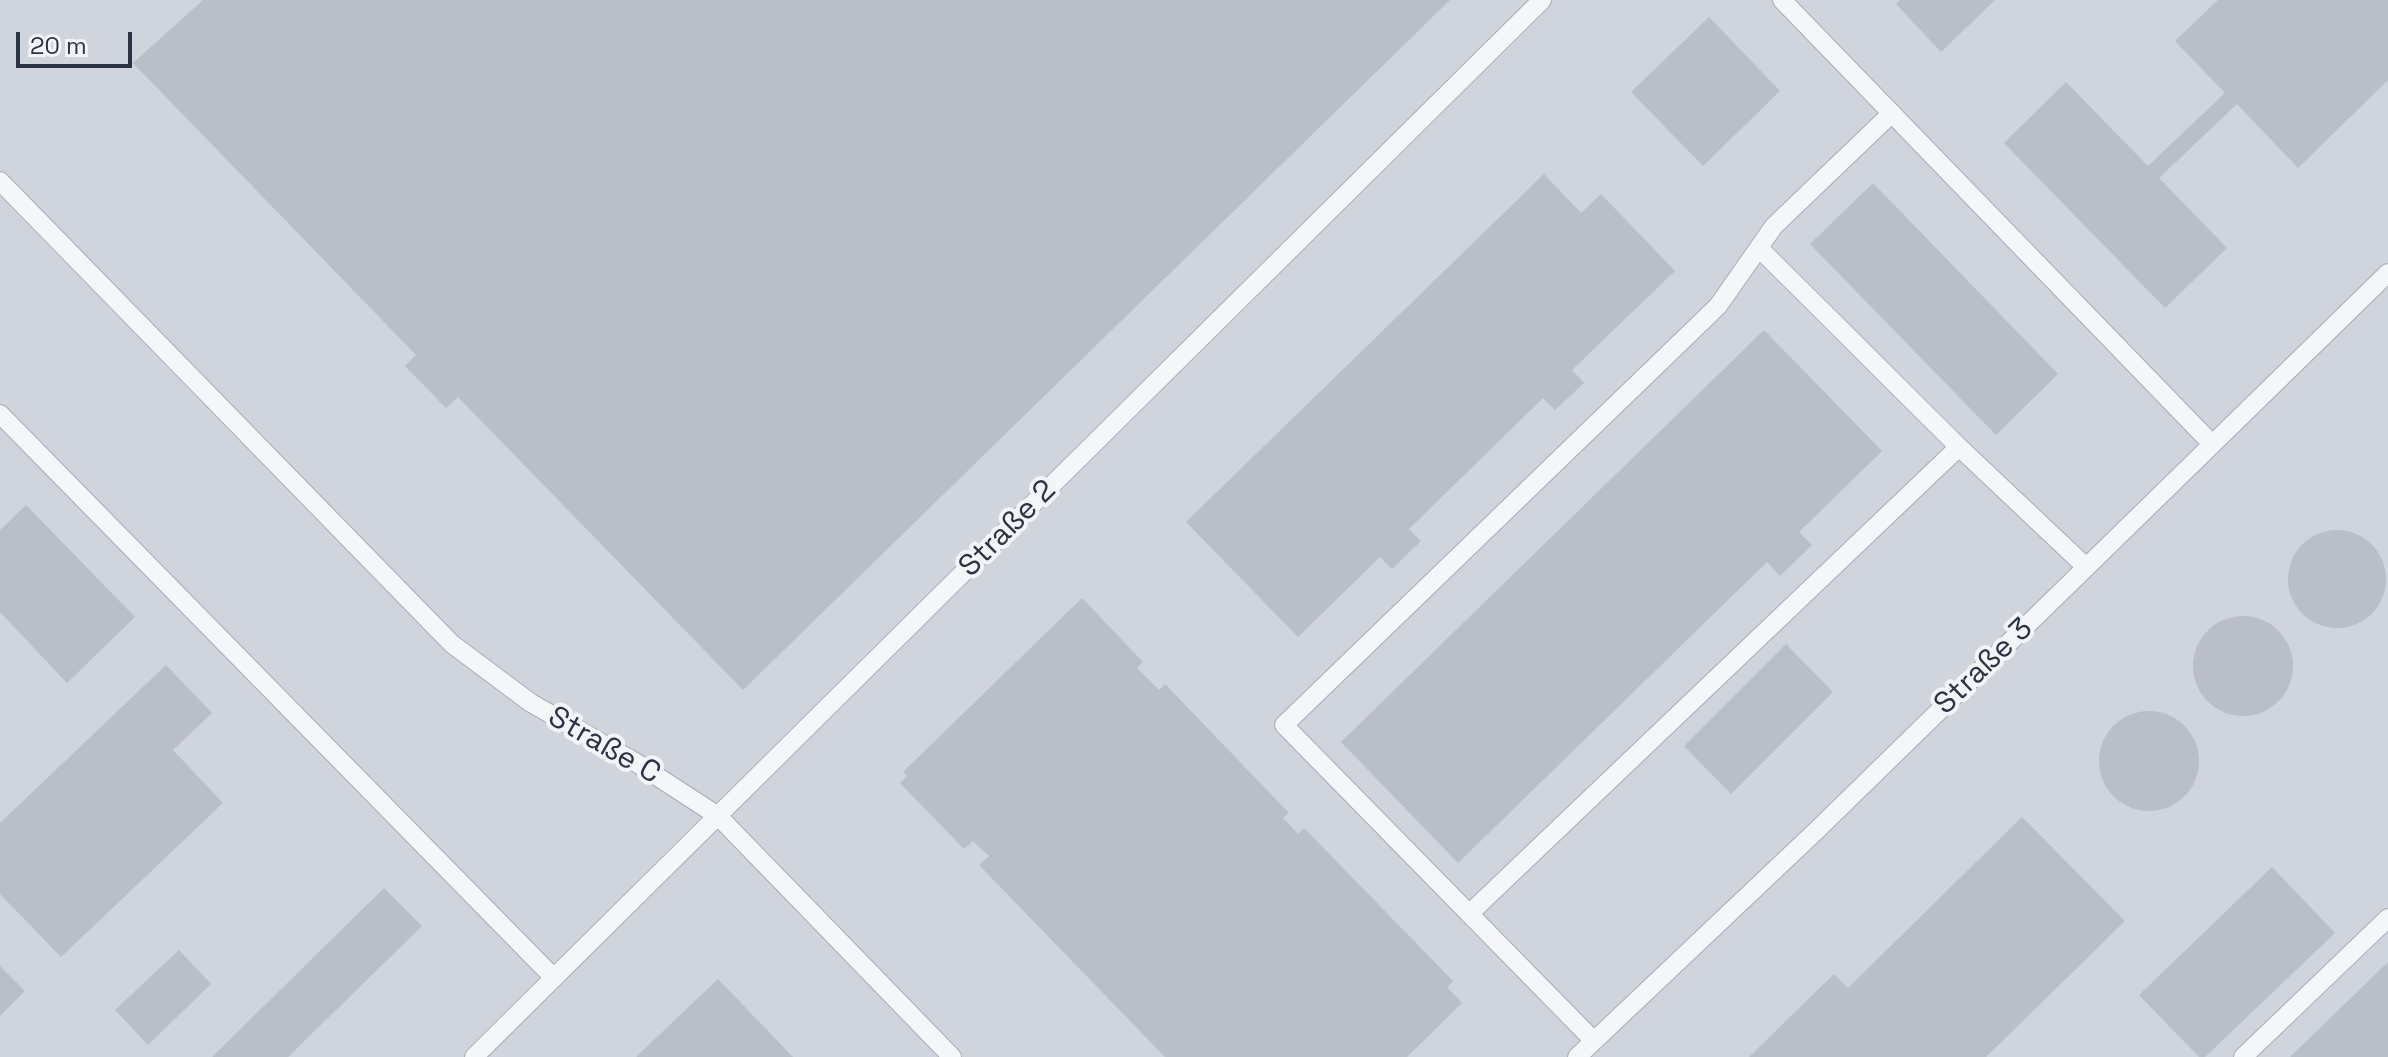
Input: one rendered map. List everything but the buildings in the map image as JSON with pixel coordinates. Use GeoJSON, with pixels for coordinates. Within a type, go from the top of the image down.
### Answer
{"type":"FeatureCollection","features":[{"type":"Feature","properties":{"kind":"lane","name":"Straße 2"},"geometry":{"type":"LineString","coordinates":[[474,1057],[1542,0]]}},
{"type":"Feature","properties":{"kind":"lane"},"geometry":{"type":"LineString","coordinates":[[1782,0],[2212,444]]}},
{"type":"Feature","properties":{"kind":"lane"},"geometry":{"type":"LineString","coordinates":[[1594,1041],[1284,725],[1718,306],[1774,226],[1892,113]]}},
{"type":"Feature","properties":{"kind":"lane","name":"Straße C"},"geometry":{"type":"LineString","coordinates":[[0,181],[452,644],[531,703],[635,762],[718,816],[952,1057]]}},
{"type":"Feature","properties":{"kind":"lane"},"geometry":{"type":"LineString","coordinates":[[1759,248],[1959,447],[2086,567]]}},
{"type":"Feature","properties":{"kind":"lane","name":"Straße 3"},"geometry":{"type":"LineString","coordinates":[[1577,1057],[1817,830],[2388,273]]}},
{"type":"Feature","properties":{"kind":"lane"},"geometry":{"type":"LineString","coordinates":[[0,414],[554,978]]}},
{"type":"Feature","properties":{"kind":"lane"},"geometry":{"type":"LineString","coordinates":[[1469,914],[1959,447]]}},
{"type":"Feature","properties":{"kind":"lane"},"geometry":{"type":"LineString","coordinates":[[2243,1057],[2388,918]]}},
{"type":"Feature","properties":{"kind":"shaded area"},"geometry":{"type":"Polygon","coordinates":[[[0,0],[2388,0],[2388,1057],[0,1057],[0,0]]]}}]}
